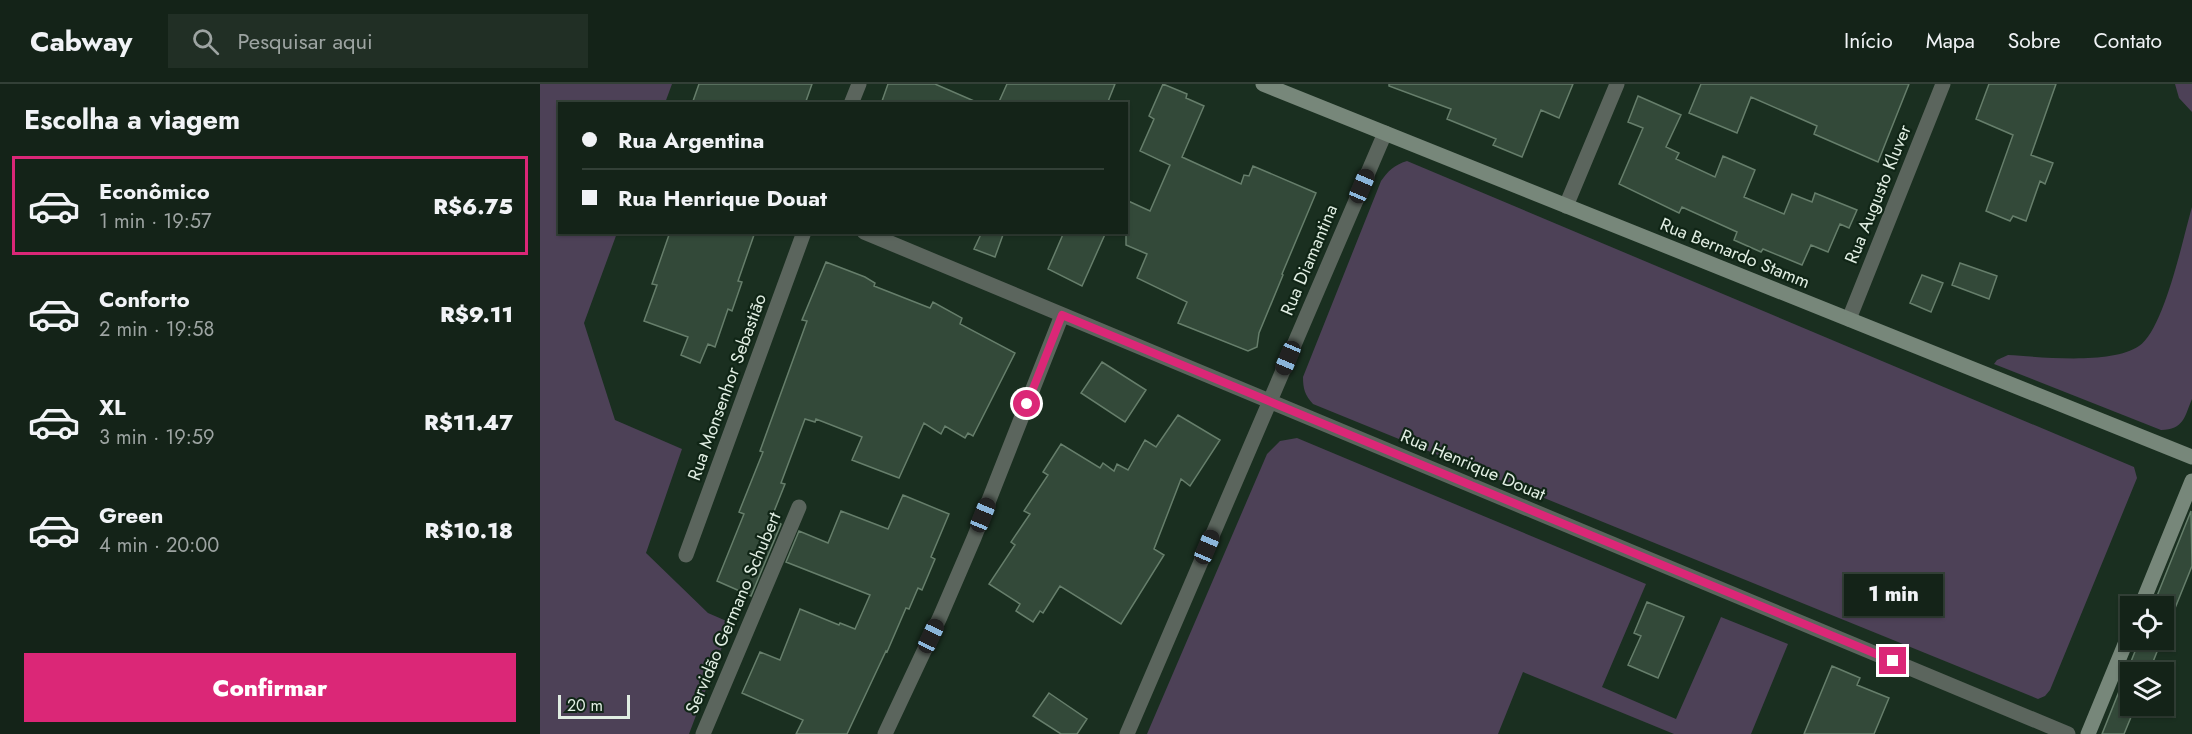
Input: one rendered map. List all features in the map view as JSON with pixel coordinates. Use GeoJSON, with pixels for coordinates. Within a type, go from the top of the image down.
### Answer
{"type":"FeatureCollection","features":[{"type":"Feature","properties":{"kind":"street"},"geometry":{"type":"LineString","coordinates":[[852,102],[858,84]]}},
{"type":"Feature","properties":{"kind":"street","name":"Rua Bernardo Stamm"},"geometry":{"type":"LineString","coordinates":[[1263,84],[1296,90],[1385,133],[2192,457]]}},
{"type":"Feature","properties":{"kind":"street"},"geometry":{"type":"LineString","coordinates":[[1566,206],[1617,84]]}},
{"type":"Feature","properties":{"kind":"street","name":"Rua Augusto Kluver"},"geometry":{"type":"LineString","coordinates":[[1849,319],[1943,84]]}},
{"type":"Feature","properties":{"kind":"street","name":"Rua Diamantina"},"geometry":{"type":"LineString","coordinates":[[1127,734],[1385,133]]}},
{"type":"Feature","properties":{"kind":"street","name":"Rua Monsenhor Sebastião"},"geometry":{"type":"LineString","coordinates":[[686,555],[803,234]]}},
{"type":"Feature","properties":{"kind":"street","name":"Rua Henrique Douat"},"geometry":{"type":"LineString","coordinates":[[869,234],[2068,734]]}},
{"type":"Feature","properties":{"kind":"street"},"geometry":{"type":"LineString","coordinates":[[885,734],[974,538],[1062,315]]}},
{"type":"Feature","properties":{"kind":"street"},"geometry":{"type":"LineString","coordinates":[[2145,596],[2192,482]]}},
{"type":"Feature","properties":{"kind":"street","name":"Servidão Germano Schubert"},"geometry":{"type":"LineString","coordinates":[[703,734],[799,507]]}},
{"type":"Feature","properties":{"kind":"street"},"geometry":{"type":"LineString","coordinates":[[2088,734],[2123,650]]}},
{"type":"Feature","properties":{"kind":"shaded area"},"geometry":{"type":"Polygon","coordinates":[[[540,84],[672,84],[665,102],[558,102],[558,234],[617,234],[584,323],[615,420],[682,449],[646,553],[708,613],[731,623],[689,734],[540,734],[540,84]]]}},
{"type":"Feature","properties":{"kind":"shaded area"},"geometry":{"type":"Polygon","coordinates":[[[2175,84],[2192,84],[2192,112],[2179,98],[2175,84]]]}},
{"type":"Feature","properties":{"kind":"shaded area"},"geometry":{"type":"Polygon","coordinates":[[[1407,161],[2134,467],[2137,478],[2050,690],[2038,699],[1313,404],[1305,392],[1303,377],[1381,181],[1398,164],[1407,161]]]}},
{"type":"Feature","properties":{"kind":"shaded area"},"geometry":{"type":"Polygon","coordinates":[[[2192,207],[2192,399],[2179,425],[2161,430],[1994,364],[2008,355],[2094,358],[2127,352],[2139,346],[2157,322],[2172,282],[2192,207]]]}},
{"type":"Feature","properties":{"kind":"shaded area"},"geometry":{"type":"Polygon","coordinates":[[[1297,438],[1646,584],[1602,687],[1676,719],[1721,617],[1788,644],[1751,734],[1674,734],[1523,672],[1498,734],[1147,734],[1267,454],[1280,441],[1297,438]]]}},
{"type":"Feature","properties":{"kind":"building"},"geometry":{"type":"Polygon","coordinates":[[[699,84],[812,84],[806,102],[693,102],[699,84]]]}},
{"type":"Feature","properties":{"kind":"building"},"geometry":{"type":"Polygon","coordinates":[[[888,84],[935,84],[976,102],[882,102],[888,84]]]}},
{"type":"Feature","properties":{"kind":"building"},"geometry":{"type":"Polygon","coordinates":[[[1007,84],[1115,84],[1108,102],[999,102],[1007,84]]]}},
{"type":"Feature","properties":{"kind":"building"},"geometry":{"type":"Polygon","coordinates":[[[1163,84],[1187,94],[1186,98],[1204,106],[1182,157],[1241,184],[1244,175],[1249,176],[1253,166],[1316,193],[1259,333],[1257,347],[1248,351],[1178,323],[1187,302],[1137,278],[1147,254],[1126,245],[1128,201],[1150,211],[1170,165],[1140,151],[1154,119],[1149,116],[1163,84]]]}},
{"type":"Feature","properties":{"kind":"building"},"geometry":{"type":"Polygon","coordinates":[[[1389,84],[1573,84],[1559,118],[1541,110],[1522,157],[1493,145],[1496,139],[1447,119],[1451,109],[1389,86],[1389,84]]]}},
{"type":"Feature","properties":{"kind":"building"},"geometry":{"type":"Polygon","coordinates":[[[1701,84],[1909,84],[1878,162],[1814,134],[1817,126],[1751,97],[1737,133],[1689,113],[1701,84]]]}},
{"type":"Feature","properties":{"kind":"building"},"geometry":{"type":"Polygon","coordinates":[[[1989,84],[2056,84],[2031,155],[2053,163],[2045,184],[2040,181],[2026,221],[2013,216],[2010,221],[1986,211],[2013,135],[1976,119],[1989,84]]]}},
{"type":"Feature","properties":{"kind":"building"},"geometry":{"type":"Polygon","coordinates":[[[1638,96],[1681,115],[1666,147],[1679,153],[1676,159],[1715,177],[1723,156],[1755,170],[1744,197],[1784,214],[1792,194],[1812,202],[1815,193],[1857,210],[1849,228],[1840,224],[1828,252],[1811,245],[1802,265],[1763,249],[1761,252],[1734,240],[1737,232],[1682,207],[1679,213],[1619,184],[1643,128],[1628,122],[1638,96]]]}},
{"type":"Feature","properties":{"kind":"building"},"geometry":{"type":"Polygon","coordinates":[[[669,234],[754,234],[738,281],[742,282],[732,311],[728,309],[715,347],[708,344],[700,363],[681,355],[688,337],[644,321],[657,285],[652,284],[669,234]]]}},
{"type":"Feature","properties":{"kind":"building"},"geometry":{"type":"Polygon","coordinates":[[[981,234],[1003,234],[995,257],[974,249],[981,234]]]}},
{"type":"Feature","properties":{"kind":"building"},"geometry":{"type":"Polygon","coordinates":[[[1063,234],[1105,234],[1082,286],[1048,269],[1063,234]]]}},
{"type":"Feature","properties":{"kind":"building"},"geometry":{"type":"Polygon","coordinates":[[[826,262],[865,277],[875,283],[874,286],[930,308],[933,302],[962,318],[960,324],[1015,353],[973,436],[968,433],[965,438],[945,426],[941,434],[924,423],[899,478],[852,460],[862,437],[816,419],[815,422],[805,419],[781,483],[785,484],[771,519],[781,524],[751,596],[717,581],[744,514],[739,512],[763,452],[760,451],[807,321],[802,320],[826,262]]]}},
{"type":"Feature","properties":{"kind":"building"},"geometry":{"type":"Polygon","coordinates":[[[1960,263],[1997,276],[1989,299],[1952,285],[1960,263]]]}},
{"type":"Feature","properties":{"kind":"building"},"geometry":{"type":"Polygon","coordinates":[[[1922,275],[1943,283],[1931,312],[1910,303],[1922,275]]]}},
{"type":"Feature","properties":{"kind":"building"},"geometry":{"type":"Polygon","coordinates":[[[1102,362],[1146,390],[1125,422],[1081,393],[1102,362]]]}},
{"type":"Feature","properties":{"kind":"building"},"geometry":{"type":"Polygon","coordinates":[[[1178,415],[1220,440],[1190,486],[1181,479],[1154,549],[1164,555],[1121,624],[1060,586],[1043,613],[1040,611],[1033,622],[1016,611],[1020,604],[989,584],[1015,545],[1011,542],[1030,514],[1024,511],[1048,475],[1043,472],[1061,444],[1100,468],[1103,463],[1114,471],[1117,464],[1128,470],[1145,440],[1156,447],[1178,415]]]}},
{"type":"Feature","properties":{"kind":"building"},"geometry":{"type":"Polygon","coordinates":[[[903,495],[949,514],[931,557],[935,559],[922,590],[918,588],[909,609],[906,608],[847,734],[796,734],[803,720],[742,693],[760,652],[780,660],[800,609],[855,629],[870,595],[786,562],[799,531],[828,543],[841,511],[888,529],[903,495]]]}},
{"type":"Feature","properties":{"kind":"building"},"geometry":{"type":"Polygon","coordinates":[[[2191,511],[2192,566],[2174,611],[2174,596],[2157,596],[2191,511]]]}},
{"type":"Feature","properties":{"kind":"building"},"geometry":{"type":"Polygon","coordinates":[[[1647,602],[1684,617],[1658,678],[1628,665],[1641,636],[1634,633],[1647,602]]]}},
{"type":"Feature","properties":{"kind":"building"},"geometry":{"type":"Polygon","coordinates":[[[2136,650],[2158,650],[2153,662],[2131,662],[2136,650]]]}},
{"type":"Feature","properties":{"kind":"building"},"geometry":{"type":"Polygon","coordinates":[[[1832,666],[1860,678],[1857,685],[1889,698],[1874,734],[1804,734],[1832,666]]]}},
{"type":"Feature","properties":{"kind":"building"},"geometry":{"type":"Polygon","coordinates":[[[2120,689],[2120,716],[2131,716],[2124,734],[2102,734],[2120,689]]]}},
{"type":"Feature","properties":{"kind":"building"},"geometry":{"type":"Polygon","coordinates":[[[1049,693],[1087,719],[1077,734],[1061,734],[1033,716],[1049,693]]]}},
{"type":"Feature","properties":{"kind":"route"},"geometry":{"type":"LineString","coordinates":[[1027,404],[1062,315],[1893,661]]}}]}
